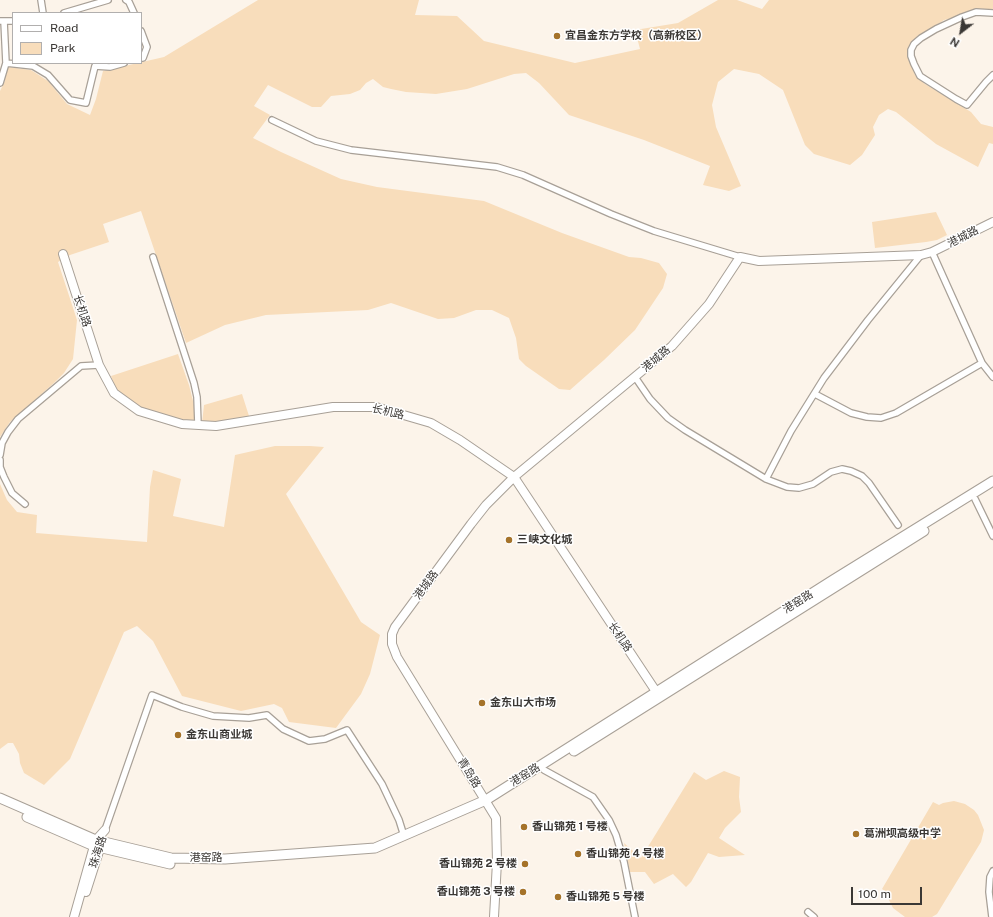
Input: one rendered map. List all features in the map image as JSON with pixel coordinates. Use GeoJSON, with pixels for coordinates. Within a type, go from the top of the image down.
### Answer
{"type":"FeatureCollection","features":[{"type":"Feature","properties":{"kind":"main road","name":"港窑路"},"geometry":{"type":"LineString","coordinates":[[0,798],[98,844],[171,858],[225,859],[375,848],[488,803],[544,770],[833,580],[993,481]]}},
{"type":"Feature","properties":{"kind":"main road","name":"港窑路"},"geometry":{"type":"LineString","coordinates":[[0,805],[98,844],[174,864],[225,865],[377,854],[481,810],[488,803],[658,695],[993,488]]}},
{"type":"Feature","properties":{"kind":"street"},"geometry":{"type":"LineString","coordinates":[[41,0],[43,12]]}},
{"type":"Feature","properties":{"kind":"street"},"geometry":{"type":"LineString","coordinates":[[67,12],[108,0]]}},
{"type":"Feature","properties":{"kind":"street"},"geometry":{"type":"LineString","coordinates":[[126,0],[129,2],[134,12]]}},
{"type":"Feature","properties":{"kind":"street"},"geometry":{"type":"LineString","coordinates":[[993,13],[983,11],[962,17],[936,29],[914,44],[910,50],[914,64],[920,76],[966,105],[993,75]]}},
{"type":"Feature","properties":{"kind":"street"},"geometry":{"type":"LineString","coordinates":[[0,83],[6,63],[2,21]]}},
{"type":"Feature","properties":{"kind":"street"},"geometry":{"type":"LineString","coordinates":[[142,34],[147,47],[142,58]]}},
{"type":"Feature","properties":{"kind":"street"},"geometry":{"type":"LineString","coordinates":[[6,63],[12,64]]}},
{"type":"Feature","properties":{"kind":"street"},"geometry":{"type":"LineString","coordinates":[[15,64],[33,66],[48,75],[70,100],[86,103],[95,66],[110,67],[120,64]]}},
{"type":"Feature","properties":{"kind":"street"},"geometry":{"type":"LineString","coordinates":[[272,120],[316,141],[352,150],[497,167],[523,175],[611,214],[654,231],[740,257]]}},
{"type":"Feature","properties":{"kind":"street","name":"港城路"},"geometry":{"type":"LineString","coordinates":[[392,644],[392,634],[395,627],[470,524],[514,477],[672,346],[709,304],[740,257],[759,261],[920,255],[932,252],[993,222]]}},
{"type":"Feature","properties":{"kind":"street"},"geometry":{"type":"LineString","coordinates":[[932,252],[982,363],[993,377]]}},
{"type":"Feature","properties":{"kind":"street","name":"长机路"},"geometry":{"type":"LineString","coordinates":[[63,254],[99,365],[114,393],[140,411],[182,424],[216,426],[333,407],[376,407],[432,423],[460,440],[514,477],[658,695]]}},
{"type":"Feature","properties":{"kind":"street"},"geometry":{"type":"LineString","coordinates":[[766,479],[791,432],[824,378],[920,255]]}},
{"type":"Feature","properties":{"kind":"street"},"geometry":{"type":"LineString","coordinates":[[153,257],[194,383],[197,397],[198,425]]}},
{"type":"Feature","properties":{"kind":"street"},"geometry":{"type":"LineString","coordinates":[[815,394],[851,413],[867,417],[881,418],[896,413],[982,363]]}},
{"type":"Feature","properties":{"kind":"street"},"geometry":{"type":"LineString","coordinates":[[0,455],[2,443],[18,419],[81,366],[99,365]]}},
{"type":"Feature","properties":{"kind":"street"},"geometry":{"type":"LineString","coordinates":[[635,377],[650,399],[668,418],[685,430],[766,479],[787,487],[799,488],[813,484],[831,472],[842,469],[852,471],[862,476],[869,483],[898,525]]}},
{"type":"Feature","properties":{"kind":"street"},"geometry":{"type":"LineString","coordinates":[[0,460],[0,467],[12,494],[25,504]]}},
{"type":"Feature","properties":{"kind":"street"},"geometry":{"type":"LineString","coordinates":[[974,499],[993,536]]}},
{"type":"Feature","properties":{"kind":"street","name":"青岛路"},"geometry":{"type":"LineString","coordinates":[[392,644],[397,657],[496,818],[498,862],[494,917]]}},
{"type":"Feature","properties":{"kind":"street"},"geometry":{"type":"LineString","coordinates":[[105,830],[152,695],[182,707],[213,716],[249,718],[267,715],[283,729],[309,741],[325,739],[347,730],[382,784],[399,820],[404,836]]}},
{"type":"Feature","properties":{"kind":"street"},"geometry":{"type":"LineString","coordinates":[[544,770],[593,797],[609,820],[616,835],[622,855],[635,917]]}},
{"type":"Feature","properties":{"kind":"street","name":"珠海路"},"geometry":{"type":"LineString","coordinates":[[74,917],[98,844],[105,830]]}},
{"type":"Feature","properties":{"kind":"street","name":"珠海路"},"geometry":{"type":"LineString","coordinates":[[79,917],[98,844]]}},
{"type":"Feature","properties":{"kind":"street"},"geometry":{"type":"LineString","coordinates":[[992,917],[989,892],[990,877],[993,872]]}},
{"type":"Feature","properties":{"kind":"street"},"geometry":{"type":"LineString","coordinates":[[808,912],[814,917]]}},
{"type":"Feature","properties":{"kind":"green space"},"geometry":{"type":"Polygon","coordinates":[[[258,0],[419,0],[415,15],[457,16],[484,41],[575,63],[640,49],[635,30],[678,23],[718,0],[737,0],[762,9],[769,0],[993,0],[993,11],[983,11],[944,20],[911,44],[907,53],[915,75],[925,84],[971,112],[981,124],[993,127],[993,144],[989,143],[978,167],[936,144],[896,112],[888,109],[879,115],[873,127],[875,135],[862,155],[850,165],[814,154],[805,145],[783,90],[759,74],[734,69],[718,82],[712,105],[716,127],[741,186],[729,191],[703,185],[710,166],[644,140],[569,115],[539,83],[526,73],[514,74],[467,89],[436,94],[406,92],[391,89],[383,87],[373,79],[366,83],[360,90],[350,94],[331,96],[321,107],[312,107],[268,85],[254,106],[270,115],[253,138],[341,179],[377,187],[484,201],[562,233],[629,257],[641,258],[659,263],[667,274],[663,288],[635,330],[570,390],[559,389],[526,366],[519,359],[516,338],[509,318],[492,310],[476,310],[454,318],[438,319],[391,303],[368,310],[266,315],[225,325],[186,343],[141,211],[103,224],[109,242],[70,255],[58,262],[77,320],[73,359],[64,373],[10,422],[0,437],[0,91],[4,83],[8,67],[31,70],[48,81],[67,104],[90,115],[96,99],[103,71],[134,64],[142,64],[142,62],[164,57],[258,0]]]}},
{"type":"Feature","properties":{"kind":"green space"},"geometry":{"type":"Polygon","coordinates":[[[936,212],[947,235],[937,240],[926,242],[875,248],[872,222],[936,212]]]}},
{"type":"Feature","properties":{"kind":"green space"},"geometry":{"type":"Polygon","coordinates":[[[178,354],[189,385],[195,409],[195,421],[180,420],[142,408],[117,391],[111,376],[178,354]]]}},
{"type":"Feature","properties":{"kind":"green space"},"geometry":{"type":"Polygon","coordinates":[[[242,394],[249,416],[216,423],[202,423],[204,405],[242,394]]]}},
{"type":"Feature","properties":{"kind":"green space"},"geometry":{"type":"Polygon","coordinates":[[[275,446],[324,447],[286,494],[361,622],[380,635],[370,674],[361,694],[336,728],[289,722],[282,708],[274,704],[241,711],[182,696],[153,641],[137,626],[124,632],[70,759],[44,785],[24,773],[20,763],[19,754],[13,743],[8,743],[0,749],[0,484],[7,500],[17,512],[37,515],[36,533],[147,542],[150,487],[153,470],[181,479],[173,516],[224,527],[235,455],[275,446]]]}},
{"type":"Feature","properties":{"kind":"green space"},"geometry":{"type":"Polygon","coordinates":[[[724,771],[740,777],[739,797],[741,812],[725,828],[719,838],[745,855],[719,857],[708,853],[691,882],[686,887],[673,874],[654,884],[645,872],[630,872],[624,843],[641,858],[694,772],[706,780],[724,771]]]}},
{"type":"Feature","properties":{"kind":"green space"},"geometry":{"type":"Polygon","coordinates":[[[954,801],[965,804],[974,810],[978,815],[984,830],[981,842],[937,914],[932,917],[905,917],[893,908],[888,898],[888,893],[882,889],[933,802],[939,805],[954,801]]]}},
{"type":"Feature","properties":{"kind":"place","name":"宜昌金东方学校（高新校区）"},"geometry":{"type":"Point","coordinates":[557,36]}},
{"type":"Feature","properties":{"kind":"place","name":"三峡文化城"},"geometry":{"type":"Point","coordinates":[509,540]}},
{"type":"Feature","properties":{"kind":"place","name":"金东山大市场"},"geometry":{"type":"Point","coordinates":[482,703]}},
{"type":"Feature","properties":{"kind":"place","name":"金东山商业城"},"geometry":{"type":"Point","coordinates":[178,735]}},
{"type":"Feature","properties":{"kind":"place","name":"香山锦苑 1 号楼"},"geometry":{"type":"Point","coordinates":[524,827]}},
{"type":"Feature","properties":{"kind":"place","name":"葛洲坝高级中学"},"geometry":{"type":"Point","coordinates":[856,834]}},
{"type":"Feature","properties":{"kind":"place","name":"香山锦苑 4 号楼"},"geometry":{"type":"Point","coordinates":[578,854]}},
{"type":"Feature","properties":{"kind":"place","name":"香山锦苑 2 号楼"},"geometry":{"type":"Point","coordinates":[525,864]}},
{"type":"Feature","properties":{"kind":"place","name":"香山锦苑 3 号楼"},"geometry":{"type":"Point","coordinates":[523,892]}},
{"type":"Feature","properties":{"kind":"place","name":"香山锦苑 5 号楼"},"geometry":{"type":"Point","coordinates":[558,897]}}]}
